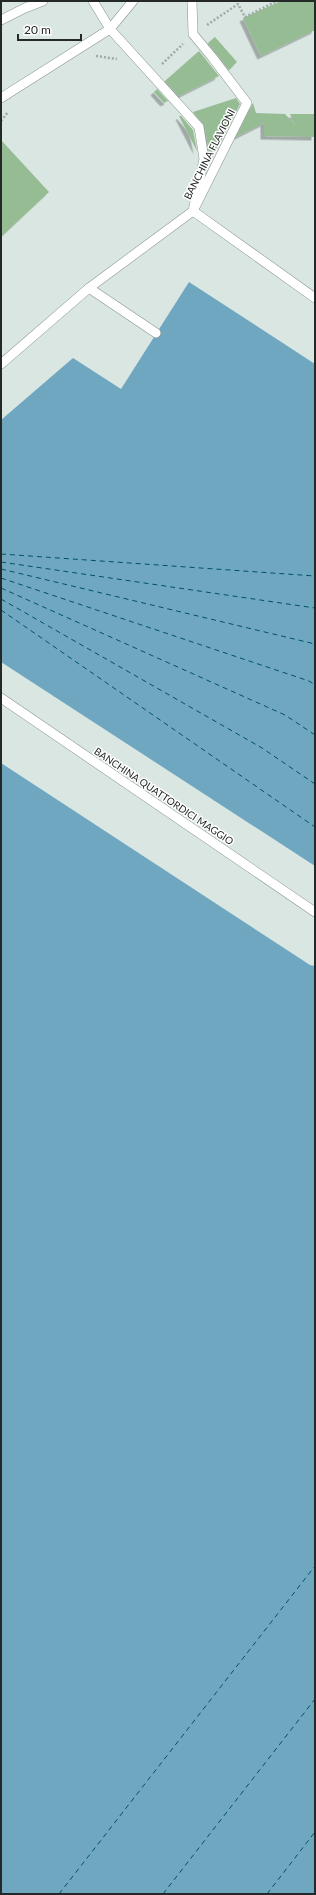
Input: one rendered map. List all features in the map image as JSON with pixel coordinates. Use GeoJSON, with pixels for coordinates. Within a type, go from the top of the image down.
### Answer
{"type":"FeatureCollection","features":[{"type":"Feature","properties":{"kind":"lane"},"geometry":{"type":"LineString","coordinates":[[1,20],[43,1]]}},
{"type":"Feature","properties":{"kind":"lane"},"geometry":{"type":"LineString","coordinates":[[93,1],[110,29],[200,127],[204,159],[193,211],[315,298]]}},
{"type":"Feature","properties":{"kind":"lane"},"geometry":{"type":"LineString","coordinates":[[1,98],[110,29],[133,1]]}},
{"type":"Feature","properties":{"kind":"lane"},"geometry":{"type":"LineString","coordinates":[[192,1],[193,34]]}},
{"type":"Feature","properties":{"kind":"lane","name":"BANCHINA FLAVIONI"},"geometry":{"type":"LineString","coordinates":[[1,364],[89,288],[193,211],[248,103],[193,34]]}},
{"type":"Feature","properties":{"kind":"lane"},"geometry":{"type":"LineString","coordinates":[[89,288],[156,333]]}},
{"type":"Feature","properties":{"kind":"lane","name":"BANCHINA QUATTORDICI MAGGIO"},"geometry":{"type":"LineString","coordinates":[[1,698],[315,912]]}},
{"type":"Feature","properties":{"kind":"path"},"geometry":{"type":"LineString","coordinates":[[152,74],[193,34],[238,4],[245,17],[277,1]]}},
{"type":"Feature","properties":{"kind":"path"},"geometry":{"type":"LineString","coordinates":[[91,58],[98,56],[120,60]]}},
{"type":"Feature","properties":{"kind":"path"},"geometry":{"type":"LineString","coordinates":[[1,121],[10,109]]}},
{"type":"Feature","properties":{"kind":"water"},"geometry":{"type":"Polygon","coordinates":[[[189,282],[315,364],[315,866],[1,662],[1,420],[73,358],[121,389],[189,282]]]}},
{"type":"Feature","properties":{"kind":"water"},"geometry":{"type":"Polygon","coordinates":[[[1,763],[310,965],[315,966],[315,1894],[1,1894],[1,763]]]}},
{"type":"Feature","properties":{"kind":"building"},"geometry":{"type":"Polygon","coordinates":[[[281,1],[315,1],[315,30],[261,56],[243,18],[281,1]]]}},
{"type":"Feature","properties":{"kind":"building"},"geometry":{"type":"Polygon","coordinates":[[[215,37],[237,62],[229,70],[208,43],[215,37]]]}},
{"type":"Feature","properties":{"kind":"building"},"geometry":{"type":"Polygon","coordinates":[[[199,51],[219,76],[179,96],[165,81],[199,51]]]}},
{"type":"Feature","properties":{"kind":"building"},"geometry":{"type":"Polygon","coordinates":[[[157,89],[168,101],[164,103],[154,92],[157,89]]]}},
{"type":"Feature","properties":{"kind":"building"},"geometry":{"type":"Polygon","coordinates":[[[236,98],[240,104],[218,147],[209,152],[205,126],[193,112],[236,98]]]}},
{"type":"Feature","properties":{"kind":"building"},"geometry":{"type":"Polygon","coordinates":[[[253,103],[256,113],[285,114],[295,125],[290,114],[315,114],[315,137],[264,136],[264,123],[236,137],[253,103]]]}},
{"type":"Feature","properties":{"kind":"building"},"geometry":{"type":"Polygon","coordinates":[[[179,116],[181,116],[193,130],[197,151],[179,116]]]}},
{"type":"Feature","properties":{"kind":"building"},"geometry":{"type":"Polygon","coordinates":[[[1,140],[49,192],[1,237],[1,140]]]}},
{"type":"Feature","properties":{"kind":"ferry route"},"geometry":{"type":"LineString","coordinates":[[1,554],[315,576]]}},
{"type":"Feature","properties":{"kind":"ferry route"},"geometry":{"type":"LineString","coordinates":[[1,562],[315,608]]}},
{"type":"Feature","properties":{"kind":"ferry route"},"geometry":{"type":"LineString","coordinates":[[1,569],[315,644]]}},
{"type":"Feature","properties":{"kind":"ferry route"},"geometry":{"type":"LineString","coordinates":[[1,578],[309,681],[315,685]]}},
{"type":"Feature","properties":{"kind":"ferry route"},"geometry":{"type":"LineString","coordinates":[[1,588],[285,715],[315,735]]}},
{"type":"Feature","properties":{"kind":"ferry route"},"geometry":{"type":"LineString","coordinates":[[1,599],[262,748],[315,784]]}},
{"type":"Feature","properties":{"kind":"ferry route"},"geometry":{"type":"LineString","coordinates":[[1,610],[315,827]]}},
{"type":"Feature","properties":{"kind":"ferry route"},"geometry":{"type":"LineString","coordinates":[[59,1894],[315,1566]]}},
{"type":"Feature","properties":{"kind":"ferry route"},"geometry":{"type":"LineString","coordinates":[[163,1894],[315,1699]]}},
{"type":"Feature","properties":{"kind":"ferry route"},"geometry":{"type":"LineString","coordinates":[[267,1894],[315,1832]]}}]}
